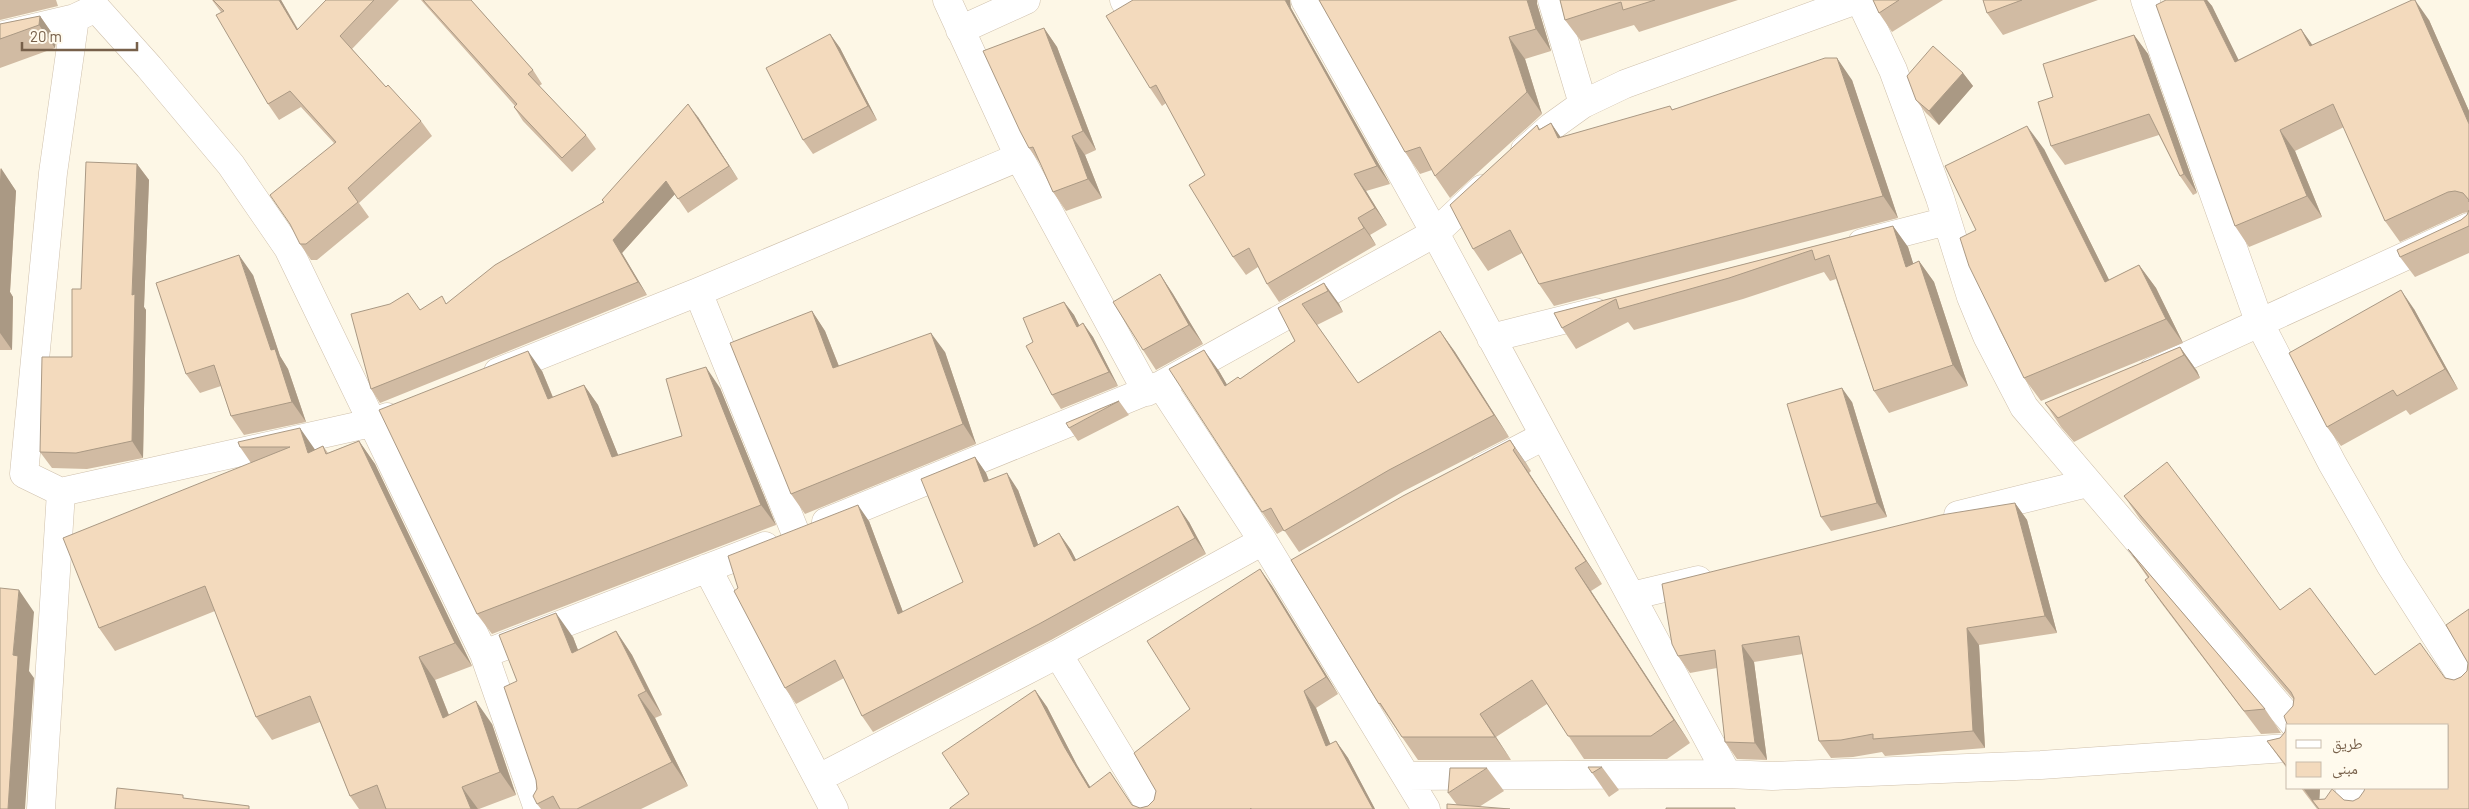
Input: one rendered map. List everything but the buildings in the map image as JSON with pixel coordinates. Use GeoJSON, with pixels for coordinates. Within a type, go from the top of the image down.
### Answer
{"type":"FeatureCollection","features":[{"type":"Feature","properties":{"kind":"street"},"geometry":{"type":"LineString","coordinates":[[947,0],[1019,157],[1154,388],[1262,541],[1426,809]]}},
{"type":"Feature","properties":{"kind":"street"},"geometry":{"type":"LineString","coordinates":[[960,30],[1026,0]]}},
{"type":"Feature","properties":{"kind":"street"},"geometry":{"type":"LineString","coordinates":[[1124,0],[1125,2],[1128,0]]}},
{"type":"Feature","properties":{"kind":"street"},"geometry":{"type":"LineString","coordinates":[[1305,0],[1435,233],[1727,774]]}},
{"type":"Feature","properties":{"kind":"street"},"geometry":{"type":"LineString","coordinates":[[1552,0],[1583,104]]}},
{"type":"Feature","properties":{"kind":"street"},"geometry":{"type":"LineString","coordinates":[[484,654],[796,534],[1154,388],[1435,233],[1505,168],[1551,128],[1583,104],[1624,84],[1856,0]]}},
{"type":"Feature","properties":{"kind":"street"},"geometry":{"type":"LineString","coordinates":[[1860,0],[1893,70],[1947,221],[1971,297],[1986,336],[2004,372],[2034,421],[2294,724]]}},
{"type":"Feature","properties":{"kind":"street"},"geometry":{"type":"LineString","coordinates":[[2145,0],[2260,324],[2332,463],[2366,523],[2391,566],[2469,688]]}},
{"type":"Feature","properties":{"kind":"street"},"geometry":{"type":"LineString","coordinates":[[0,36],[94,6]]}},
{"type":"Feature","properties":{"kind":"street"},"geometry":{"type":"LineString","coordinates":[[94,6],[149,67],[231,165],[288,248],[484,654],[538,809]]}},
{"type":"Feature","properties":{"kind":"street"},"geometry":{"type":"LineString","coordinates":[[94,6],[53,173],[24,474],[61,492],[371,423],[408,408]]}},
{"type":"Feature","properties":{"kind":"street"},"geometry":{"type":"LineString","coordinates":[[471,383],[698,292],[1019,157]]}},
{"type":"Feature","properties":{"kind":"street"},"geometry":{"type":"LineString","coordinates":[[1833,251],[1947,221]]}},
{"type":"Feature","properties":{"kind":"street"},"geometry":{"type":"LineString","coordinates":[[2126,382],[2178,362],[2469,227]]}},
{"type":"Feature","properties":{"kind":"street"},"geometry":{"type":"LineString","coordinates":[[698,292],[796,534]]}},
{"type":"Feature","properties":{"kind":"street"},"geometry":{"type":"LineString","coordinates":[[1491,338],[1615,307]]}},
{"type":"Feature","properties":{"kind":"street"},"geometry":{"type":"LineString","coordinates":[[2034,421],[2059,410]]}},
{"type":"Feature","properties":{"kind":"street"},"geometry":{"type":"LineString","coordinates":[[1465,478],[1544,436]]}},
{"type":"Feature","properties":{"kind":"street"},"geometry":{"type":"LineString","coordinates":[[1935,521],[2088,483]]}},
{"type":"Feature","properties":{"kind":"street"},"geometry":{"type":"LineString","coordinates":[[41,809],[61,492]]}},
{"type":"Feature","properties":{"kind":"street"},"geometry":{"type":"LineString","coordinates":[[818,778],[1058,654],[1262,541]]}},
{"type":"Feature","properties":{"kind":"street"},"geometry":{"type":"LineString","coordinates":[[1285,578],[1311,563]]}},
{"type":"Feature","properties":{"kind":"street"},"geometry":{"type":"LineString","coordinates":[[707,568],[834,809]]}},
{"type":"Feature","properties":{"kind":"street"},"geometry":{"type":"LineString","coordinates":[[1631,596],[1726,573]]}},
{"type":"Feature","properties":{"kind":"street"},"geometry":{"type":"LineString","coordinates":[[1058,654],[1152,809]]}},
{"type":"Feature","properties":{"kind":"street"},"geometry":{"type":"LineString","coordinates":[[1406,776],[1727,774],[1772,776],[2031,766],[2286,748]]}},
{"type":"Feature","properties":{"kind":"street"},"geometry":{"type":"LineString","coordinates":[[2334,789],[2334,809]]}},
{"type":"Feature","properties":{"kind":"street"},"geometry":{"type":"LineString","coordinates":[[2350,789],[2366,809]]}}]}
